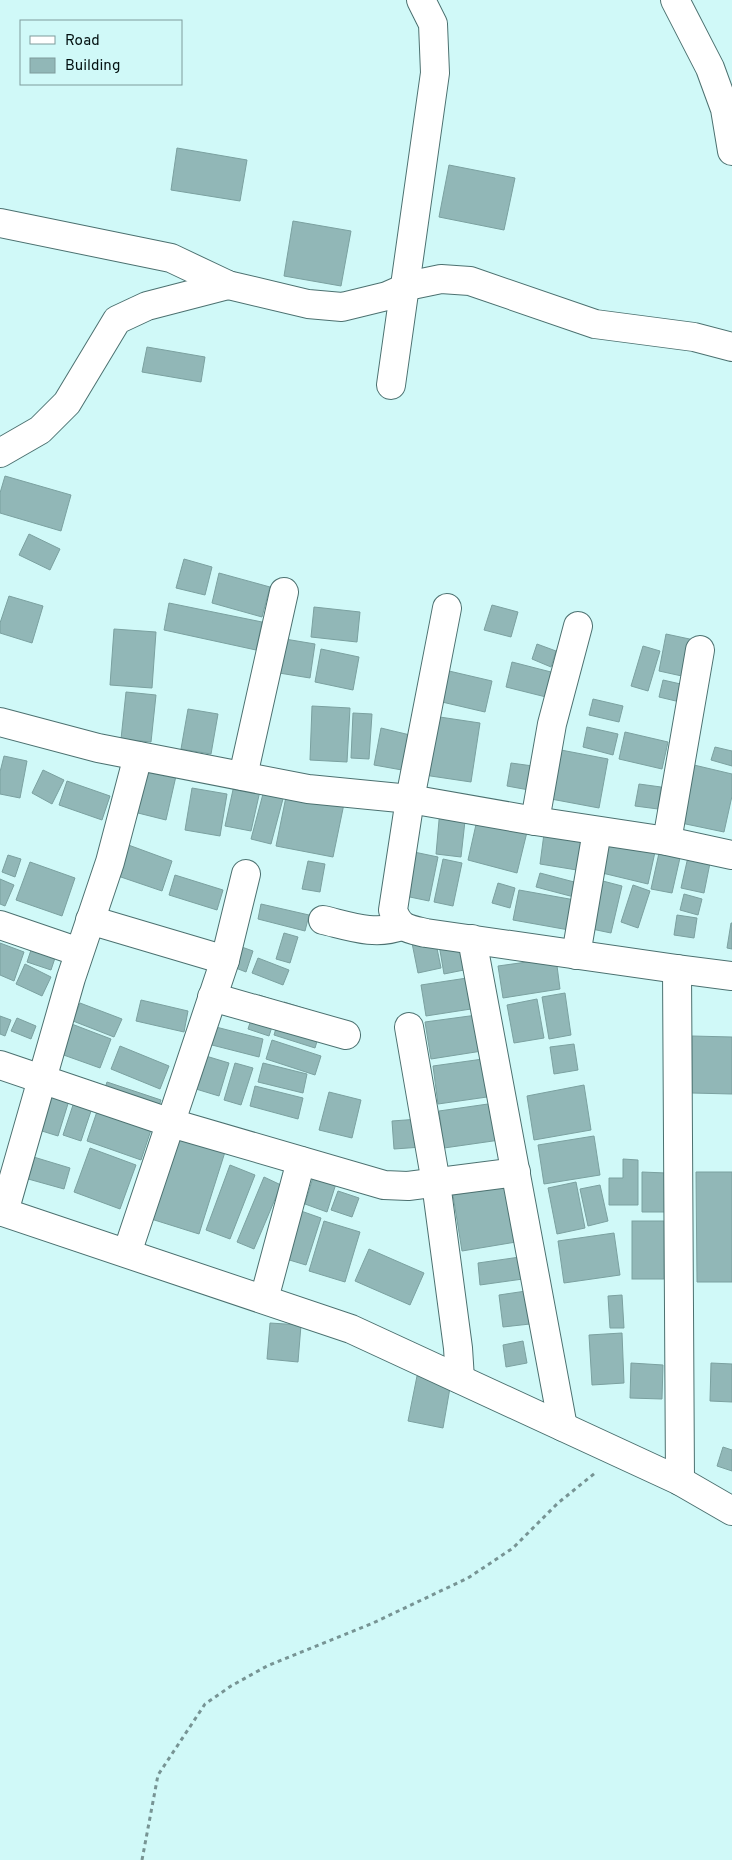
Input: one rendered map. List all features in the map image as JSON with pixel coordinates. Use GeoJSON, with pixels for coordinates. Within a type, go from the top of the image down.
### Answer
{"type":"FeatureCollection","features":[{"type":"Feature","properties":{"kind":"street"},"geometry":{"type":"LineString","coordinates":[[391,385],[435,73],[433,24],[421,0]]}},
{"type":"Feature","properties":{"kind":"street"},"geometry":{"type":"LineString","coordinates":[[675,0],[710,68],[725,109],[732,151]]}},
{"type":"Feature","properties":{"kind":"street"},"geometry":{"type":"LineString","coordinates":[[0,223],[171,258],[228,285],[308,304],[342,307],[387,296],[405,288],[441,279],[470,280],[595,324],[694,337],[732,347]]}},
{"type":"Feature","properties":{"kind":"street"},"geometry":{"type":"LineString","coordinates":[[0,453],[40,430],[67,403],[117,320],[147,306],[228,285]]}},
{"type":"Feature","properties":{"kind":"street"},"geometry":{"type":"LineString","coordinates":[[243,776],[284,592]]}},
{"type":"Feature","properties":{"kind":"street"},"geometry":{"type":"LineString","coordinates":[[447,608],[410,799],[393,910],[396,920],[401,926],[426,933],[732,976]]}},
{"type":"Feature","properties":{"kind":"street"},"geometry":{"type":"LineString","coordinates":[[535,821],[552,724],[578,626]]}},
{"type":"Feature","properties":{"kind":"street"},"geometry":{"type":"LineString","coordinates":[[667,841],[700,650]]}},
{"type":"Feature","properties":{"kind":"street"},"geometry":{"type":"LineString","coordinates":[[0,722],[98,748],[308,789],[410,799],[535,821],[667,841],[732,854]]}},
{"type":"Feature","properties":{"kind":"street"},"geometry":{"type":"LineString","coordinates":[[138,756],[110,862],[79,952],[2,1211],[351,1329],[680,1481],[732,1511]]}},
{"type":"Feature","properties":{"kind":"street"},"geometry":{"type":"LineString","coordinates":[[576,954],[597,831]]}},
{"type":"Feature","properties":{"kind":"street"},"geometry":{"type":"LineString","coordinates":[[127,1254],[224,960],[246,874]]}},
{"type":"Feature","properties":{"kind":"street"},"geometry":{"type":"LineString","coordinates":[[90,920],[224,960]]}},
{"type":"Feature","properties":{"kind":"street"},"geometry":{"type":"LineString","coordinates":[[322,920],[374,931],[390,930],[401,926]]}},
{"type":"Feature","properties":{"kind":"street"},"geometry":{"type":"LineString","coordinates":[[0,925],[79,952]]}},
{"type":"Feature","properties":{"kind":"street"},"geometry":{"type":"LineString","coordinates":[[472,939],[563,1427]]}},
{"type":"Feature","properties":{"kind":"street"},"geometry":{"type":"LineString","coordinates":[[677,969],[680,1481]]}},
{"type":"Feature","properties":{"kind":"street"},"geometry":{"type":"LineString","coordinates":[[212,997],[346,1035]]}},
{"type":"Feature","properties":{"kind":"street"},"geometry":{"type":"LineString","coordinates":[[410,1027],[436,1183],[458,1348],[460,1379]]}},
{"type":"Feature","properties":{"kind":"street"},"geometry":{"type":"LineString","coordinates":[[0,1065],[171,1123],[384,1185],[408,1186],[516,1172]]}},
{"type":"Feature","properties":{"kind":"street"},"geometry":{"type":"LineString","coordinates":[[264,1299],[301,1161]]}},
{"type":"Feature","properties":{"kind":"path"},"geometry":{"type":"LineString","coordinates":[[142,1860],[158,1775],[205,1704],[231,1686],[267,1666],[373,1623],[468,1578],[513,1548],[558,1504],[619,1453]]}},
{"type":"Feature","properties":{"kind":"building"},"geometry":{"type":"Polygon","coordinates":[[[177,148],[247,160],[240,201],[171,190],[177,148]]]}},
{"type":"Feature","properties":{"kind":"building"},"geometry":{"type":"Polygon","coordinates":[[[449,165],[515,178],[504,230],[439,217],[449,165]]]}},
{"type":"Feature","properties":{"kind":"building"},"geometry":{"type":"Polygon","coordinates":[[[293,221],[351,231],[341,286],[284,276],[293,221]]]}},
{"type":"Feature","properties":{"kind":"building"},"geometry":{"type":"Polygon","coordinates":[[[147,347],[205,357],[201,382],[142,372],[147,347]]]}},
{"type":"Feature","properties":{"kind":"building"},"geometry":{"type":"Polygon","coordinates":[[[5,476],[71,495],[61,531],[0,513],[0,493],[5,476]]]}},
{"type":"Feature","properties":{"kind":"building"},"geometry":{"type":"Polygon","coordinates":[[[29,534],[60,549],[50,570],[19,555],[29,534]]]}},
{"type":"Feature","properties":{"kind":"building"},"geometry":{"type":"Polygon","coordinates":[[[184,559],[212,567],[205,595],[176,588],[184,559]]]}},
{"type":"Feature","properties":{"kind":"building"},"geometry":{"type":"Polygon","coordinates":[[[219,573],[270,587],[262,617],[212,603],[219,573]]]}},
{"type":"Feature","properties":{"kind":"building"},"geometry":{"type":"Polygon","coordinates":[[[9,596],[43,606],[32,643],[0,633],[0,623],[9,596]]]}},
{"type":"Feature","properties":{"kind":"building"},"geometry":{"type":"Polygon","coordinates":[[[169,603],[262,622],[256,650],[164,630],[169,603]]]}},
{"type":"Feature","properties":{"kind":"building"},"geometry":{"type":"Polygon","coordinates":[[[492,605],[518,612],[511,637],[484,630],[492,605]]]}},
{"type":"Feature","properties":{"kind":"building"},"geometry":{"type":"Polygon","coordinates":[[[314,607],[360,612],[357,642],[311,637],[314,607]]]}},
{"type":"Feature","properties":{"kind":"building"},"geometry":{"type":"Polygon","coordinates":[[[114,629],[156,632],[152,688],[110,685],[114,629]]]}},
{"type":"Feature","properties":{"kind":"building"},"geometry":{"type":"Polygon","coordinates":[[[666,634],[699,641],[691,678],[659,671],[666,634]]]}},
{"type":"Feature","properties":{"kind":"building"},"geometry":{"type":"Polygon","coordinates":[[[285,639],[315,644],[310,678],[279,673],[285,639]]]}},
{"type":"Feature","properties":{"kind":"building"},"geometry":{"type":"Polygon","coordinates":[[[537,644],[556,651],[551,667],[532,659],[537,644]]]}},
{"type":"Feature","properties":{"kind":"building"},"geometry":{"type":"Polygon","coordinates":[[[643,646],[660,651],[648,691],[631,686],[643,646]]]}},
{"type":"Feature","properties":{"kind":"building"},"geometry":{"type":"Polygon","coordinates":[[[321,649],[359,657],[353,690],[315,682],[321,649]]]}},
{"type":"Feature","properties":{"kind":"building"},"geometry":{"type":"Polygon","coordinates":[[[512,662],[551,672],[546,697],[506,687],[512,662]]]}},
{"type":"Feature","properties":{"kind":"building"},"geometry":{"type":"Polygon","coordinates":[[[449,671],[492,681],[485,712],[442,702],[449,671]]]}},
{"type":"Feature","properties":{"kind":"building"},"geometry":{"type":"Polygon","coordinates":[[[663,680],[685,685],[680,702],[659,697],[663,680]]]}},
{"type":"Feature","properties":{"kind":"building"},"geometry":{"type":"Polygon","coordinates":[[[126,692],[156,695],[151,742],[121,739],[126,692]]]}},
{"type":"Feature","properties":{"kind":"building"},"geometry":{"type":"Polygon","coordinates":[[[593,699],[623,706],[619,722],[589,715],[593,699]]]}},
{"type":"Feature","properties":{"kind":"building"},"geometry":{"type":"Polygon","coordinates":[[[312,706],[350,708],[347,762],[310,760],[312,706]]]}},
{"type":"Feature","properties":{"kind":"building"},"geometry":{"type":"Polygon","coordinates":[[[188,709],[218,714],[211,754],[181,749],[188,709]]]}},
{"type":"Feature","properties":{"kind":"building"},"geometry":{"type":"Polygon","coordinates":[[[353,713],[372,714],[369,759],[351,758],[353,713]]]}},
{"type":"Feature","properties":{"kind":"building"},"geometry":{"type":"Polygon","coordinates":[[[433,716],[480,723],[471,782],[424,775],[433,716]]]}},
{"type":"Feature","properties":{"kind":"building"},"geometry":{"type":"Polygon","coordinates":[[[587,727],[618,734],[613,755],[583,747],[587,727]]]}},
{"type":"Feature","properties":{"kind":"building"},"geometry":{"type":"Polygon","coordinates":[[[381,728],[410,735],[402,770],[374,765],[381,728]]]}},
{"type":"Feature","properties":{"kind":"building"},"geometry":{"type":"Polygon","coordinates":[[[625,732],[668,742],[662,769],[619,759],[625,732]]]}},
{"type":"Feature","properties":{"kind":"building"},"geometry":{"type":"Polygon","coordinates":[[[144,745],[181,754],[166,820],[130,811],[144,745]]]}},
{"type":"Feature","properties":{"kind":"building"},"geometry":{"type":"Polygon","coordinates":[[[715,747],[732,751],[732,766],[711,760],[715,747]]]}},
{"type":"Feature","properties":{"kind":"building"},"geometry":{"type":"Polygon","coordinates":[[[561,750],[608,759],[599,808],[551,799],[561,750]]]}},
{"type":"Feature","properties":{"kind":"building"},"geometry":{"type":"Polygon","coordinates":[[[4,756],[27,761],[20,798],[0,794],[0,772],[4,756]]]}},
{"type":"Feature","properties":{"kind":"building"},"geometry":{"type":"Polygon","coordinates":[[[511,763],[533,766],[529,790],[507,786],[511,763]]]}},
{"type":"Feature","properties":{"kind":"building"},"geometry":{"type":"Polygon","coordinates":[[[694,765],[732,774],[732,796],[724,832],[681,823],[694,765]]]}},
{"type":"Feature","properties":{"kind":"building"},"geometry":{"type":"Polygon","coordinates":[[[238,767],[264,773],[251,831],[225,826],[238,767]]]}},
{"type":"Feature","properties":{"kind":"building"},"geometry":{"type":"Polygon","coordinates":[[[43,770],[64,780],[52,804],[32,793],[43,770]]]}},
{"type":"Feature","properties":{"kind":"building"},"geometry":{"type":"Polygon","coordinates":[[[268,775],[288,780],[271,844],[251,839],[268,775]]]}},
{"type":"Feature","properties":{"kind":"building"},"geometry":{"type":"Polygon","coordinates":[[[67,781],[110,796],[102,820],[59,805],[67,781]]]}},
{"type":"Feature","properties":{"kind":"building"},"geometry":{"type":"Polygon","coordinates":[[[289,782],[346,794],[333,857],[276,846],[289,782]]]}},
{"type":"Feature","properties":{"kind":"building"},"geometry":{"type":"Polygon","coordinates":[[[639,784],[661,787],[658,809],[635,806],[639,784]]]}},
{"type":"Feature","properties":{"kind":"building"},"geometry":{"type":"Polygon","coordinates":[[[192,788],[227,794],[220,836],[185,830],[192,788]]]}},
{"type":"Feature","properties":{"kind":"building"},"geometry":{"type":"Polygon","coordinates":[[[440,809],[466,812],[461,857],[436,854],[440,809]]]}},
{"type":"Feature","properties":{"kind":"building"},"geometry":{"type":"Polygon","coordinates":[[[477,820],[527,832],[517,873],[468,860],[477,820]]]}},
{"type":"Feature","properties":{"kind":"building"},"geometry":{"type":"Polygon","coordinates":[[[545,826],[589,832],[583,871],[540,864],[545,826]]]}},
{"type":"Feature","properties":{"kind":"building"},"geometry":{"type":"Polygon","coordinates":[[[605,840],[655,852],[648,884],[598,872],[605,840]]]}},
{"type":"Feature","properties":{"kind":"building"},"geometry":{"type":"Polygon","coordinates":[[[123,843],[172,861],[162,891],[112,874],[123,843]]]}},
{"type":"Feature","properties":{"kind":"building"},"geometry":{"type":"Polygon","coordinates":[[[661,844],[682,849],[672,893],[651,889],[661,844]]]}},
{"type":"Feature","properties":{"kind":"building"},"geometry":{"type":"Polygon","coordinates":[[[690,848],[712,853],[704,893],[681,888],[690,848]]]}},
{"type":"Feature","properties":{"kind":"building"},"geometry":{"type":"Polygon","coordinates":[[[414,852],[438,857],[429,901],[405,896],[414,852]]]}},
{"type":"Feature","properties":{"kind":"building"},"geometry":{"type":"Polygon","coordinates":[[[8,855],[21,859],[15,877],[2,872],[8,855]]]}},
{"type":"Feature","properties":{"kind":"building"},"geometry":{"type":"Polygon","coordinates":[[[443,859],[462,863],[453,906],[434,902],[443,859]]]}},
{"type":"Feature","properties":{"kind":"building"},"geometry":{"type":"Polygon","coordinates":[[[308,861],[325,864],[320,892],[302,889],[308,861]]]}},
{"type":"Feature","properties":{"kind":"building"},"geometry":{"type":"Polygon","coordinates":[[[30,862],[75,878],[62,916],[16,900],[30,862]]]}},
{"type":"Feature","properties":{"kind":"building"},"geometry":{"type":"Polygon","coordinates":[[[540,873],[578,883],[574,897],[536,887],[540,873]]]}},
{"type":"Feature","properties":{"kind":"building"},"geometry":{"type":"Polygon","coordinates":[[[175,875],[223,890],[217,910],[169,895],[175,875]]]}},
{"type":"Feature","properties":{"kind":"building"},"geometry":{"type":"Polygon","coordinates":[[[0,879],[14,885],[5,906],[0,904],[0,879]]]}},
{"type":"Feature","properties":{"kind":"building"},"geometry":{"type":"Polygon","coordinates":[[[599,880],[622,886],[611,933],[587,928],[599,880]]]}},
{"type":"Feature","properties":{"kind":"building"},"geometry":{"type":"Polygon","coordinates":[[[498,883],[515,888],[510,908],[492,903],[498,883]]]}},
{"type":"Feature","properties":{"kind":"building"},"geometry":{"type":"Polygon","coordinates":[[[633,885],[650,891],[638,928],[621,922],[633,885]]]}},
{"type":"Feature","properties":{"kind":"building"},"geometry":{"type":"Polygon","coordinates":[[[519,890],[575,900],[569,930],[513,920],[519,890]]]}},
{"type":"Feature","properties":{"kind":"building"},"geometry":{"type":"Polygon","coordinates":[[[684,894],[702,899],[698,915],[680,910],[684,894]]]}},
{"type":"Feature","properties":{"kind":"building"},"geometry":{"type":"Polygon","coordinates":[[[261,904],[309,915],[305,931],[258,919],[261,904]]]}},
{"type":"Feature","properties":{"kind":"building"},"geometry":{"type":"Polygon","coordinates":[[[677,915],[697,918],[694,938],[674,935],[677,915]]]}},
{"type":"Feature","properties":{"kind":"building"},"geometry":{"type":"Polygon","coordinates":[[[732,923],[732,949],[727,948],[732,923]]]}},
{"type":"Feature","properties":{"kind":"building"},"geometry":{"type":"Polygon","coordinates":[[[432,924],[441,968],[418,973],[409,928],[432,924]]]}},
{"type":"Feature","properties":{"kind":"building"},"geometry":{"type":"Polygon","coordinates":[[[458,930],[464,970],[444,974],[437,933],[458,930]]]}},
{"type":"Feature","properties":{"kind":"building"},"geometry":{"type":"Polygon","coordinates":[[[37,932],[61,940],[51,970],[27,962],[37,932]]]}},
{"type":"Feature","properties":{"kind":"building"},"geometry":{"type":"Polygon","coordinates":[[[284,933],[298,937],[290,963],[276,959],[284,933]]]}},
{"type":"Feature","properties":{"kind":"building"},"geometry":{"type":"Polygon","coordinates":[[[0,943],[24,952],[14,981],[0,975],[0,943]]]}},
{"type":"Feature","properties":{"kind":"building"},"geometry":{"type":"Polygon","coordinates":[[[236,945],[253,951],[246,972],[228,965],[236,945]]]}},
{"type":"Feature","properties":{"kind":"building"},"geometry":{"type":"Polygon","coordinates":[[[258,958],[289,970],[283,985],[252,973],[258,958]]]}},
{"type":"Feature","properties":{"kind":"building"},"geometry":{"type":"Polygon","coordinates":[[[556,958],[560,989],[503,998],[498,966],[556,958]]]}},
{"type":"Feature","properties":{"kind":"building"},"geometry":{"type":"Polygon","coordinates":[[[25,964],[51,977],[42,996],[16,984],[25,964]]]}},
{"type":"Feature","properties":{"kind":"building"},"geometry":{"type":"Polygon","coordinates":[[[467,978],[471,1009],[426,1016],[421,985],[467,978]]]}},
{"type":"Feature","properties":{"kind":"building"},"geometry":{"type":"Polygon","coordinates":[[[565,993],[571,1035],[549,1039],[542,997],[565,993]]]}},
{"type":"Feature","properties":{"kind":"building"},"geometry":{"type":"Polygon","coordinates":[[[259,995],[280,1002],[269,1036],[248,1029],[259,995]]]}},
{"type":"Feature","properties":{"kind":"building"},"geometry":{"type":"Polygon","coordinates":[[[537,999],[544,1038],[514,1043],[507,1005],[537,999]]]}},
{"type":"Feature","properties":{"kind":"building"},"geometry":{"type":"Polygon","coordinates":[[[141,1000],[188,1011],[184,1032],[136,1021],[141,1000]]]}},
{"type":"Feature","properties":{"kind":"building"},"geometry":{"type":"Polygon","coordinates":[[[284,1002],[325,1015],[315,1048],[274,1035],[284,1002]]]}},
{"type":"Feature","properties":{"kind":"building"},"geometry":{"type":"Polygon","coordinates":[[[80,1003],[122,1019],[114,1037],[73,1021],[80,1003]]]}},
{"type":"Feature","properties":{"kind":"building"},"geometry":{"type":"Polygon","coordinates":[[[477,1015],[482,1051],[431,1059],[425,1022],[477,1015]]]}},
{"type":"Feature","properties":{"kind":"building"},"geometry":{"type":"Polygon","coordinates":[[[0,1016],[11,1020],[5,1036],[0,1034],[0,1016]]]}},
{"type":"Feature","properties":{"kind":"building"},"geometry":{"type":"Polygon","coordinates":[[[17,1018],[36,1026],[31,1039],[11,1031],[17,1018]]]}},
{"type":"Feature","properties":{"kind":"building"},"geometry":{"type":"Polygon","coordinates":[[[69,1023],[111,1039],[100,1068],[58,1053],[69,1023]]]}},
{"type":"Feature","properties":{"kind":"building"},"geometry":{"type":"Polygon","coordinates":[[[212,1026],[263,1039],[259,1057],[208,1044],[212,1026]]]}},
{"type":"Feature","properties":{"kind":"building"},"geometry":{"type":"Polygon","coordinates":[[[692,1036],[732,1037],[732,1094],[692,1093],[692,1036]]]}},
{"type":"Feature","properties":{"kind":"building"},"geometry":{"type":"Polygon","coordinates":[[[272,1040],[321,1056],[315,1075],[266,1059],[272,1040]]]}},
{"type":"Feature","properties":{"kind":"building"},"geometry":{"type":"Polygon","coordinates":[[[574,1044],[578,1070],[554,1074],[550,1047],[574,1044]]]}},
{"type":"Feature","properties":{"kind":"building"},"geometry":{"type":"Polygon","coordinates":[[[120,1046],[169,1066],[160,1089],[111,1069],[120,1046]]]}},
{"type":"Feature","properties":{"kind":"building"},"geometry":{"type":"Polygon","coordinates":[[[196,1053],[229,1063],[219,1096],[186,1086],[196,1053]]]}},
{"type":"Feature","properties":{"kind":"building"},"geometry":{"type":"Polygon","coordinates":[[[483,1059],[487,1097],[438,1104],[433,1066],[483,1059]]]}},
{"type":"Feature","properties":{"kind":"building"},"geometry":{"type":"Polygon","coordinates":[[[235,1063],[253,1068],[241,1105],[224,1100],[235,1063]]]}},
{"type":"Feature","properties":{"kind":"building"},"geometry":{"type":"Polygon","coordinates":[[[263,1063],[307,1074],[303,1093],[258,1082],[263,1063]]]}},
{"type":"Feature","properties":{"kind":"building"},"geometry":{"type":"Polygon","coordinates":[[[47,1072],[75,1081],[58,1136],[29,1127],[47,1072]]]}},
{"type":"Feature","properties":{"kind":"building"},"geometry":{"type":"Polygon","coordinates":[[[82,1078],[100,1084],[81,1141],[63,1135],[82,1078]]]}},
{"type":"Feature","properties":{"kind":"building"},"geometry":{"type":"Polygon","coordinates":[[[107,1082],[161,1100],[141,1160],[87,1141],[107,1082]]]}},
{"type":"Feature","properties":{"kind":"building"},"geometry":{"type":"Polygon","coordinates":[[[584,1085],[591,1130],[534,1140],[527,1096],[584,1085]]]}},
{"type":"Feature","properties":{"kind":"building"},"geometry":{"type":"Polygon","coordinates":[[[255,1086],[303,1098],[298,1119],[250,1106],[255,1086]]]}},
{"type":"Feature","properties":{"kind":"building"},"geometry":{"type":"Polygon","coordinates":[[[329,1092],[361,1100],[352,1138],[319,1130],[329,1092]]]}},
{"type":"Feature","properties":{"kind":"building"},"geometry":{"type":"Polygon","coordinates":[[[495,1103],[500,1140],[444,1148],[439,1111],[495,1103]]]}},
{"type":"Feature","properties":{"kind":"building"},"geometry":{"type":"Polygon","coordinates":[[[179,1117],[231,1133],[199,1234],[148,1218],[179,1117]]]}},
{"type":"Feature","properties":{"kind":"building"},"geometry":{"type":"Polygon","coordinates":[[[419,1119],[422,1147],[394,1149],[392,1121],[419,1119]]]}},
{"type":"Feature","properties":{"kind":"building"},"geometry":{"type":"Polygon","coordinates":[[[594,1136],[600,1175],[544,1184],[538,1145],[594,1136]]]}},
{"type":"Feature","properties":{"kind":"building"},"geometry":{"type":"Polygon","coordinates":[[[90,1148],[136,1165],[120,1209],[74,1192],[90,1148]]]}},
{"type":"Feature","properties":{"kind":"building"},"geometry":{"type":"Polygon","coordinates":[[[27,1155],[70,1168],[64,1189],[21,1177],[27,1155]]]}},
{"type":"Feature","properties":{"kind":"building"},"geometry":{"type":"Polygon","coordinates":[[[623,1159],[638,1160],[638,1205],[609,1205],[609,1178],[623,1178],[623,1159]]]}},
{"type":"Feature","properties":{"kind":"building"},"geometry":{"type":"Polygon","coordinates":[[[317,1164],[340,1171],[327,1212],[305,1204],[317,1164]]]}},
{"type":"Feature","properties":{"kind":"building"},"geometry":{"type":"Polygon","coordinates":[[[230,1165],[255,1175],[230,1239],[206,1230],[230,1165]]]}},
{"type":"Feature","properties":{"kind":"building"},"geometry":{"type":"Polygon","coordinates":[[[642,1172],[666,1173],[666,1212],[642,1212],[642,1172]]]}},
{"type":"Feature","properties":{"kind":"building"},"geometry":{"type":"Polygon","coordinates":[[[696,1172],[732,1172],[732,1282],[697,1282],[696,1172]]]}},
{"type":"Feature","properties":{"kind":"building"},"geometry":{"type":"Polygon","coordinates":[[[264,1177],[281,1185],[254,1249],[237,1242],[264,1177]]]}},
{"type":"Feature","properties":{"kind":"building"},"geometry":{"type":"Polygon","coordinates":[[[576,1182],[585,1228],[557,1234],[548,1188],[576,1182]]]}},
{"type":"Feature","properties":{"kind":"building"},"geometry":{"type":"Polygon","coordinates":[[[600,1185],[608,1221],[588,1226],[580,1189],[600,1185]]]}},
{"type":"Feature","properties":{"kind":"building"},"geometry":{"type":"Polygon","coordinates":[[[507,1187],[516,1242],[462,1251],[453,1195],[507,1187]]]}},
{"type":"Feature","properties":{"kind":"building"},"geometry":{"type":"Polygon","coordinates":[[[338,1191],[359,1198],[352,1217],[331,1210],[338,1191]]]}},
{"type":"Feature","properties":{"kind":"building"},"geometry":{"type":"Polygon","coordinates":[[[301,1211],[321,1218],[306,1265],[286,1259],[301,1211]]]}},
{"type":"Feature","properties":{"kind":"building"},"geometry":{"type":"Polygon","coordinates":[[[324,1221],[360,1232],[345,1282],[309,1271],[324,1221]]]}},
{"type":"Feature","properties":{"kind":"building"},"geometry":{"type":"Polygon","coordinates":[[[632,1221],[664,1221],[664,1279],[632,1279],[632,1221]]]}},
{"type":"Feature","properties":{"kind":"building"},"geometry":{"type":"Polygon","coordinates":[[[614,1233],[620,1275],[564,1283],[558,1241],[614,1233]]]}},
{"type":"Feature","properties":{"kind":"building"},"geometry":{"type":"Polygon","coordinates":[[[369,1249],[424,1273],[410,1305],[355,1281],[369,1249]]]}},
{"type":"Feature","properties":{"kind":"building"},"geometry":{"type":"Polygon","coordinates":[[[520,1257],[523,1279],[480,1285],[478,1263],[520,1257]]]}},
{"type":"Feature","properties":{"kind":"building"},"geometry":{"type":"Polygon","coordinates":[[[526,1291],[530,1324],[503,1327],[499,1295],[526,1291]]]}},
{"type":"Feature","properties":{"kind":"building"},"geometry":{"type":"Polygon","coordinates":[[[622,1295],[624,1328],[610,1328],[608,1296],[622,1295]]]}},
{"type":"Feature","properties":{"kind":"building"},"geometry":{"type":"Polygon","coordinates":[[[270,1323],[301,1325],[298,1362],[267,1359],[270,1323]]]}},
{"type":"Feature","properties":{"kind":"building"},"geometry":{"type":"Polygon","coordinates":[[[622,1333],[624,1383],[592,1385],[589,1335],[622,1333]]]}},
{"type":"Feature","properties":{"kind":"building"},"geometry":{"type":"Polygon","coordinates":[[[523,1341],[527,1363],[506,1367],[503,1345],[523,1341]]]}},
{"type":"Feature","properties":{"kind":"building"},"geometry":{"type":"Polygon","coordinates":[[[631,1363],[663,1365],[662,1399],[630,1398],[631,1363]]]}},
{"type":"Feature","properties":{"kind":"building"},"geometry":{"type":"Polygon","coordinates":[[[711,1363],[732,1364],[732,1402],[710,1401],[711,1363]]]}},
{"type":"Feature","properties":{"kind":"building"},"geometry":{"type":"Polygon","coordinates":[[[417,1376],[451,1382],[443,1428],[408,1421],[417,1376]]]}},
{"type":"Feature","properties":{"kind":"building"},"geometry":{"type":"Polygon","coordinates":[[[723,1447],[732,1450],[732,1471],[717,1466],[723,1447]]]}}]}
